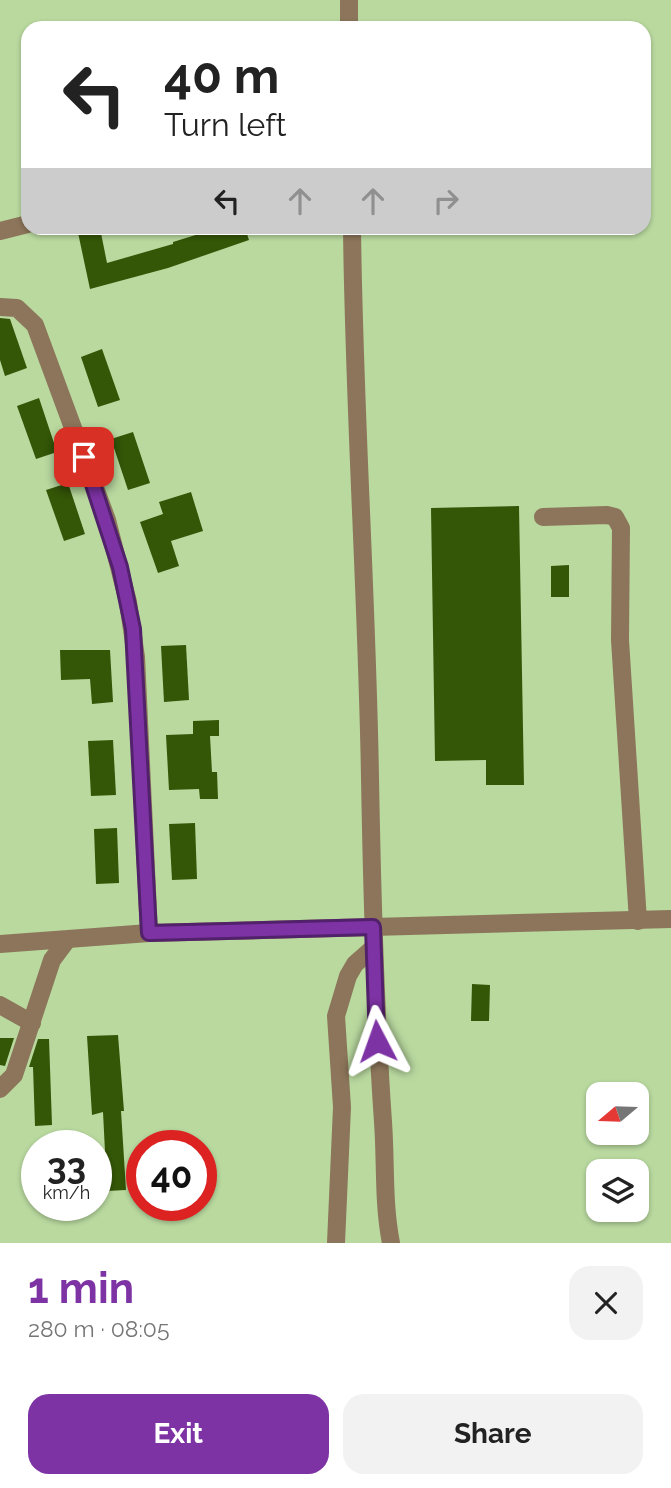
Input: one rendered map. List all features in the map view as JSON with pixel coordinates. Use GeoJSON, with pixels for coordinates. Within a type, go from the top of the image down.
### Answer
{"type":"FeatureCollection","features":[{"type":"Feature","properties":{"kind":"street"},"geometry":{"type":"LineString","coordinates":[[349,0],[349,21]]}},
{"type":"Feature","properties":{"kind":"street"},"geometry":{"type":"LineString","coordinates":[[0,231],[21,226]]}},
{"type":"Feature","properties":{"kind":"street"},"geometry":{"type":"LineString","coordinates":[[352,235],[355,385],[368,622],[372,949],[385,1156],[384,1192],[391,1243]]}},
{"type":"Feature","properties":{"kind":"street"},"geometry":{"type":"LineString","coordinates":[[0,307],[17,308],[34,325],[107,520],[120,567],[135,657],[149,933]]}},
{"type":"Feature","properties":{"kind":"street"},"geometry":{"type":"LineString","coordinates":[[543,517],[607,515],[615,517],[621,528],[620,640],[638,921]]}},
{"type":"Feature","properties":{"kind":"street"},"geometry":{"type":"LineString","coordinates":[[0,944],[149,933],[671,919]]}},
{"type":"Feature","properties":{"kind":"street"},"geometry":{"type":"LineString","coordinates":[[0,1089],[14,1075],[52,960],[66,940]]}},
{"type":"Feature","properties":{"kind":"street"},"geometry":{"type":"LineString","coordinates":[[337,1243],[342,1107],[336,1016],[348,976],[355,964],[372,949]]}},
{"type":"Feature","properties":{"kind":"street"},"geometry":{"type":"LineString","coordinates":[[0,1005],[32,1023]]}},
{"type":"Feature","properties":{"kind":"building"},"geometry":{"type":"Polygon","coordinates":[[[78,235],[101,235],[107,263],[196,235],[247,235],[249,240],[168,268],[90,289],[78,235]]]}},
{"type":"Feature","properties":{"kind":"building"},"geometry":{"type":"Polygon","coordinates":[[[0,318],[10,319],[27,368],[5,376],[0,360],[0,318]]]}},
{"type":"Feature","properties":{"kind":"building"},"geometry":{"type":"Polygon","coordinates":[[[102,349],[120,400],[98,407],[81,357],[102,349]]]}},
{"type":"Feature","properties":{"kind":"building"},"geometry":{"type":"Polygon","coordinates":[[[39,398],[57,452],[36,459],[17,406],[39,398]]]}},
{"type":"Feature","properties":{"kind":"building"},"geometry":{"type":"Polygon","coordinates":[[[133,432],[150,483],[128,490],[111,439],[133,432]]]}},
{"type":"Feature","properties":{"kind":"building"},"geometry":{"type":"Polygon","coordinates":[[[68,483],[85,534],[64,541],[46,490],[68,483]]]}},
{"type":"Feature","properties":{"kind":"building"},"geometry":{"type":"Polygon","coordinates":[[[191,492],[203,531],[171,541],[179,566],[158,573],[140,522],[163,514],[159,502],[191,492]]]}},
{"type":"Feature","properties":{"kind":"building"},"geometry":{"type":"Polygon","coordinates":[[[519,506],[524,785],[486,785],[486,760],[435,761],[431,508],[519,506]]]}},
{"type":"Feature","properties":{"kind":"building"},"geometry":{"type":"Polygon","coordinates":[[[569,565],[569,597],[551,597],[551,566],[569,565]]]}},
{"type":"Feature","properties":{"kind":"building"},"geometry":{"type":"Polygon","coordinates":[[[186,645],[189,700],[164,702],[161,646],[186,645]]]}},
{"type":"Feature","properties":{"kind":"building"},"geometry":{"type":"Polygon","coordinates":[[[60,650],[110,650],[113,702],[92,704],[90,679],[61,680],[60,650]]]}},
{"type":"Feature","properties":{"kind":"building"},"geometry":{"type":"Polygon","coordinates":[[[219,720],[219,736],[210,736],[212,772],[217,772],[218,799],[200,799],[199,789],[169,790],[166,735],[193,734],[193,721],[219,720]]]}},
{"type":"Feature","properties":{"kind":"building"},"geometry":{"type":"Polygon","coordinates":[[[113,740],[116,795],[91,796],[88,741],[113,740]]]}},
{"type":"Feature","properties":{"kind":"building"},"geometry":{"type":"Polygon","coordinates":[[[195,823],[197,879],[172,880],[169,824],[195,823]]]}},
{"type":"Feature","properties":{"kind":"building"},"geometry":{"type":"Polygon","coordinates":[[[117,828],[119,883],[96,884],[94,829],[117,828]]]}},
{"type":"Feature","properties":{"kind":"building"},"geometry":{"type":"Polygon","coordinates":[[[472,984],[490,985],[489,1021],[471,1021],[472,984]]]}},
{"type":"Feature","properties":{"kind":"building"},"geometry":{"type":"Polygon","coordinates":[[[118,1035],[126,1190],[112,1191],[112,1130],[104,1130],[103,1112],[92,1115],[87,1036],[118,1035]]]}},
{"type":"Feature","properties":{"kind":"building"},"geometry":{"type":"Polygon","coordinates":[[[0,1038],[14,1038],[5,1066],[0,1065],[0,1038]]]}},
{"type":"Feature","properties":{"kind":"building"},"geometry":{"type":"Polygon","coordinates":[[[38,1039],[49,1039],[52,1125],[35,1126],[33,1067],[29,1067],[38,1039]]]}},
{"type":"Feature","properties":{"kind":"route"},"geometry":{"type":"LineString","coordinates":[[84,457],[107,520],[133,629],[149,933],[373,927],[377,1041]]}}]}
